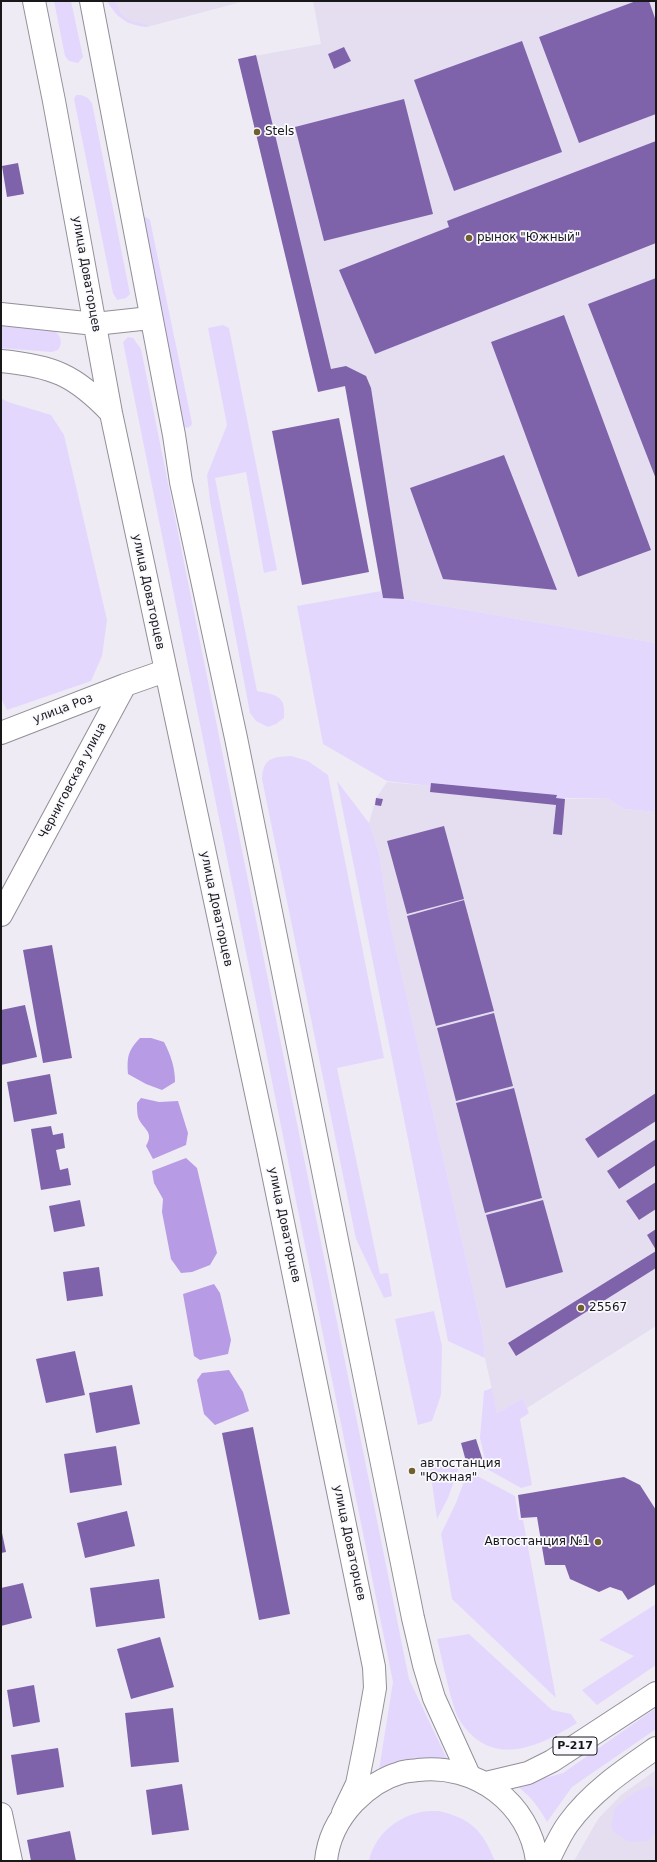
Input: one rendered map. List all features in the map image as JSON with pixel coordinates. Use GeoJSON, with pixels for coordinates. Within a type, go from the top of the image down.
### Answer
{"type":"FeatureCollection","features":[{"type":"Feature","properties":{"kind":"main road","name":"улица Доваторцев"},"geometry":{"type":"LineString","coordinates":[[34,1],[96,324],[111,413],[268,1149],[374,1667],[375,1688],[357,1784],[327,1847],[326,1861]]}},
{"type":"Feature","properties":{"kind":"main road"},"geometry":{"type":"LineString","coordinates":[[91,1],[150,318],[174,436],[181,482],[237,745],[415,1624],[424,1665],[434,1698],[478,1779]]}},
{"type":"Feature","properties":{"kind":"main road"},"geometry":{"type":"LineString","coordinates":[[1,314],[96,324],[150,318]]}},
{"type":"Feature","properties":{"kind":"main road"},"geometry":{"type":"LineString","coordinates":[[1,361],[31,364],[55,370],[75,380],[95,395],[111,413]]}},
{"type":"Feature","properties":{"kind":"main road"},"geometry":{"type":"LineString","coordinates":[[125,686],[165,671]]}},
{"type":"Feature","properties":{"kind":"main road","name":"улица Роз"},"geometry":{"type":"LineString","coordinates":[[1,733],[125,686]]}},
{"type":"Feature","properties":{"kind":"main road","name":"Черниговская улица"},"geometry":{"type":"LineString","coordinates":[[1,915],[125,686]]}},
{"type":"Feature","properties":{"kind":"main road","name":"Р-217"},"geometry":{"type":"LineString","coordinates":[[478,1779],[528,1773],[552,1761],[656,1693]]}},
{"type":"Feature","properties":{"kind":"main road"},"geometry":{"type":"LineString","coordinates":[[548,1861],[568,1824],[586,1803],[623,1771],[656,1748]]}},
{"type":"Feature","properties":{"kind":"main road"},"geometry":{"type":"LineString","coordinates":[[343,1813],[368,1788],[400,1773],[435,1768],[478,1779],[508,1800],[525,1822],[536,1848],[537,1861]]}},
{"type":"Feature","properties":{"kind":"main road"},"geometry":{"type":"LineString","coordinates":[[1,1814],[11,1861]]}},
{"type":"Feature","properties":{"kind":"shaded area"},"geometry":{"type":"Polygon","coordinates":[[[54,1],[71,1],[83,57],[78,63],[69,61],[65,56],[54,1]]]}},
{"type":"Feature","properties":{"kind":"shaded area"},"geometry":{"type":"Polygon","coordinates":[[[107,1],[245,1],[147,27],[128,23],[117,15],[107,1]]]}},
{"type":"Feature","properties":{"kind":"shaded area"},"geometry":{"type":"Polygon","coordinates":[[[107,1],[116,1],[120,13],[123,16],[131,21],[148,25],[147,27],[134,25],[124,20],[115,12],[107,1]]]}},
{"type":"Feature","properties":{"kind":"shaded area","name":"рынок \"Южный\""},"geometry":{"type":"Polygon","coordinates":[[[313,1],[656,1],[656,643],[404,599],[383,598],[345,387],[318,392],[238,59],[321,44],[313,1]]]}},
{"type":"Feature","properties":{"kind":"shaded area"},"geometry":{"type":"Polygon","coordinates":[[[76,95],[85,96],[92,103],[130,294],[126,298],[117,300],[113,293],[74,99],[76,95]]]}},
{"type":"Feature","properties":{"kind":"shaded area"},"geometry":{"type":"Polygon","coordinates":[[[143,217],[150,220],[192,423],[191,426],[187,428],[182,426],[143,217]]]}},
{"type":"Feature","properties":{"kind":"shaded area"},"geometry":{"type":"Polygon","coordinates":[[[223,325],[229,328],[277,570],[264,573],[246,472],[215,478],[257,691],[278,697],[283,705],[284,718],[276,724],[268,727],[256,721],[250,713],[210,501],[207,475],[227,425],[208,328],[223,325]]]}},
{"type":"Feature","properties":{"kind":"shaded area"},"geometry":{"type":"Polygon","coordinates":[[[1,326],[51,329],[59,335],[61,344],[58,350],[52,352],[1,348],[1,326]]]}},
{"type":"Feature","properties":{"kind":"shaded area"},"geometry":{"type":"Polygon","coordinates":[[[128,337],[133,338],[141,349],[409,1679],[447,1759],[428,1758],[412,1760],[379,1770],[393,1682],[123,342],[128,337]]]}},
{"type":"Feature","properties":{"kind":"shaded area"},"geometry":{"type":"Polygon","coordinates":[[[1,398],[8,402],[51,415],[64,435],[107,620],[102,656],[91,681],[7,710],[1,698],[1,398]]]}},
{"type":"Feature","properties":{"kind":"shaded area"},"geometry":{"type":"Polygon","coordinates":[[[381,591],[383,598],[404,599],[656,643],[656,812],[624,809],[607,798],[556,798],[556,795],[432,783],[431,786],[387,781],[323,744],[297,606],[381,591]]]}},
{"type":"Feature","properties":{"kind":"shaded area"},"geometry":{"type":"Polygon","coordinates":[[[291,756],[308,761],[328,775],[384,1058],[337,1068],[380,1274],[388,1273],[392,1296],[384,1298],[356,1239],[262,779],[264,767],[270,760],[279,757],[291,756]]]}},
{"type":"Feature","properties":{"kind":"shaded area"},"geometry":{"type":"Polygon","coordinates":[[[337,781],[369,823],[379,853],[389,918],[482,1329],[485,1358],[448,1341],[337,781]]]}},
{"type":"Feature","properties":{"kind":"shaded area"},"geometry":{"type":"Polygon","coordinates":[[[387,782],[431,786],[431,783],[557,795],[565,799],[607,798],[624,809],[656,812],[656,1326],[527,1408],[523,1398],[497,1413],[485,1358],[482,1329],[389,918],[379,853],[369,823],[376,798],[387,782]]]}},
{"type":"Feature","properties":{"kind":"shaded area"},"geometry":{"type":"Polygon","coordinates":[[[140,1038],[151,1038],[164,1042],[169,1052],[175,1082],[162,1090],[146,1084],[128,1074],[129,1054],[140,1038]]]}},
{"type":"Feature","properties":{"kind":"shaded area"},"geometry":{"type":"Polygon","coordinates":[[[141,1098],[159,1102],[178,1101],[188,1133],[186,1145],[153,1159],[146,1146],[149,1137],[147,1130],[140,1121],[138,1115],[137,1103],[141,1098]]]}},
{"type":"Feature","properties":{"kind":"shaded area"},"geometry":{"type":"Polygon","coordinates":[[[186,1158],[197,1168],[217,1253],[210,1265],[192,1272],[181,1273],[171,1259],[162,1212],[163,1199],[154,1183],[152,1171],[186,1158]]]}},
{"type":"Feature","properties":{"kind":"shaded area"},"geometry":{"type":"Polygon","coordinates":[[[214,1284],[220,1293],[231,1340],[228,1354],[200,1360],[194,1356],[183,1294],[214,1284]]]}},
{"type":"Feature","properties":{"kind":"shaded area"},"geometry":{"type":"Polygon","coordinates":[[[434,1311],[442,1346],[441,1395],[432,1421],[418,1425],[395,1319],[434,1311]]]}},
{"type":"Feature","properties":{"kind":"shaded area"},"geometry":{"type":"Polygon","coordinates":[[[229,1370],[243,1392],[249,1411],[215,1425],[204,1414],[197,1380],[202,1373],[229,1370]]]}},
{"type":"Feature","properties":{"kind":"shaded area"},"geometry":{"type":"Polygon","coordinates":[[[492,1388],[497,1413],[523,1398],[529,1413],[520,1419],[532,1485],[521,1488],[487,1469],[480,1438],[484,1391],[492,1388]]]}},
{"type":"Feature","properties":{"kind":"shaded area"},"geometry":{"type":"Polygon","coordinates":[[[450,1463],[459,1467],[448,1498],[437,1519],[430,1469],[450,1463]]]}},
{"type":"Feature","properties":{"kind":"shaded area"},"geometry":{"type":"Polygon","coordinates":[[[468,1471],[515,1496],[519,1520],[523,1520],[556,1698],[452,1599],[441,1534],[456,1503],[468,1471]]]}},
{"type":"Feature","properties":{"kind":"shaded area"},"geometry":{"type":"Polygon","coordinates":[[[656,1604],[656,1665],[597,1705],[582,1690],[634,1656],[599,1640],[656,1604]]]}},
{"type":"Feature","properties":{"kind":"shaded area"},"geometry":{"type":"Polygon","coordinates":[[[469,1634],[552,1710],[571,1714],[577,1723],[541,1742],[528,1747],[501,1749],[488,1746],[476,1739],[464,1727],[456,1713],[437,1639],[469,1634]]]}},
{"type":"Feature","properties":{"kind":"shaded area"},"geometry":{"type":"Polygon","coordinates":[[[656,1708],[656,1729],[572,1787],[547,1822],[534,1802],[517,1786],[563,1773],[656,1708]]]}},
{"type":"Feature","properties":{"kind":"shaded area"},"geometry":{"type":"Polygon","coordinates":[[[656,1770],[656,1861],[574,1861],[598,1819],[621,1795],[656,1770]]]}},
{"type":"Feature","properties":{"kind":"shaded area"},"geometry":{"type":"Polygon","coordinates":[[[650,1786],[656,1788],[656,1832],[648,1841],[629,1842],[615,1833],[611,1826],[615,1808],[635,1792],[650,1786]]]}},
{"type":"Feature","properties":{"kind":"shaded area"},"geometry":{"type":"Polygon","coordinates":[[[425,1811],[439,1811],[460,1818],[474,1827],[485,1841],[495,1861],[369,1861],[375,1844],[393,1824],[417,1813],[425,1811]]]}},
{"type":"Feature","properties":{"kind":"building"},"geometry":{"type":"Polygon","coordinates":[[[636,1],[649,1],[656,21],[656,114],[579,143],[539,37],[636,1]]]}},
{"type":"Feature","properties":{"kind":"building"},"geometry":{"type":"Polygon","coordinates":[[[522,41],[562,152],[454,191],[414,80],[522,41]]]}},
{"type":"Feature","properties":{"kind":"building"},"geometry":{"type":"Polygon","coordinates":[[[344,47],[351,61],[334,69],[328,54],[344,47]]]}},
{"type":"Feature","properties":{"kind":"building"},"geometry":{"type":"Polygon","coordinates":[[[256,55],[331,369],[346,366],[366,376],[371,388],[404,599],[383,598],[345,386],[318,392],[238,59],[256,55]]]}},
{"type":"Feature","properties":{"kind":"building"},"geometry":{"type":"Polygon","coordinates":[[[404,99],[433,214],[324,241],[295,127],[404,99]]]}},
{"type":"Feature","properties":{"kind":"building"},"geometry":{"type":"Polygon","coordinates":[[[656,141],[656,243],[375,354],[339,270],[449,227],[447,221],[656,141]]]}},
{"type":"Feature","properties":{"kind":"building"},"geometry":{"type":"Polygon","coordinates":[[[18,163],[24,194],[7,197],[2,166],[18,163]]]}},
{"type":"Feature","properties":{"kind":"building"},"geometry":{"type":"Polygon","coordinates":[[[656,278],[656,479],[588,304],[656,278]]]}},
{"type":"Feature","properties":{"kind":"building"},"geometry":{"type":"Polygon","coordinates":[[[564,315],[651,550],[578,577],[491,342],[564,315]]]}},
{"type":"Feature","properties":{"kind":"building"},"geometry":{"type":"Polygon","coordinates":[[[339,418],[369,572],[302,585],[272,431],[339,418]]]}},
{"type":"Feature","properties":{"kind":"building"},"geometry":{"type":"Polygon","coordinates":[[[504,455],[557,590],[443,579],[410,488],[504,455]]]}},
{"type":"Feature","properties":{"kind":"building"},"geometry":{"type":"Polygon","coordinates":[[[431,783],[557,795],[556,798],[565,799],[562,835],[553,834],[556,805],[430,792],[431,783]]]}},
{"type":"Feature","properties":{"kind":"building"},"geometry":{"type":"Polygon","coordinates":[[[376,798],[383,799],[381,806],[375,805],[376,798]]]}},
{"type":"Feature","properties":{"kind":"building"},"geometry":{"type":"Polygon","coordinates":[[[444,826],[464,899],[407,914],[387,841],[444,826]]]}},
{"type":"Feature","properties":{"kind":"building"},"geometry":{"type":"Polygon","coordinates":[[[464,900],[494,1011],[436,1026],[407,916],[464,900]]]}},
{"type":"Feature","properties":{"kind":"building"},"geometry":{"type":"Polygon","coordinates":[[[52,945],[72,1058],[43,1063],[23,950],[52,945]]]}},
{"type":"Feature","properties":{"kind":"building"},"geometry":{"type":"Polygon","coordinates":[[[25,1005],[37,1057],[1,1065],[1,1010],[25,1005]]]}},
{"type":"Feature","properties":{"kind":"building"},"geometry":{"type":"Polygon","coordinates":[[[494,1013],[513,1086],[456,1101],[437,1028],[494,1013]]]}},
{"type":"Feature","properties":{"kind":"building"},"geometry":{"type":"Polygon","coordinates":[[[50,1074],[57,1114],[14,1122],[7,1082],[50,1074]]]}},
{"type":"Feature","properties":{"kind":"building"},"geometry":{"type":"Polygon","coordinates":[[[514,1088],[542,1198],[485,1213],[456,1103],[514,1088]]]}},
{"type":"Feature","properties":{"kind":"building"},"geometry":{"type":"Polygon","coordinates":[[[656,1093],[656,1121],[598,1158],[585,1139],[656,1093]]]}},
{"type":"Feature","properties":{"kind":"building"},"geometry":{"type":"Polygon","coordinates":[[[51,1126],[53,1135],[63,1133],[65,1148],[56,1150],[60,1170],[68,1168],[71,1185],[41,1190],[31,1129],[51,1126]]]}},
{"type":"Feature","properties":{"kind":"building"},"geometry":{"type":"Polygon","coordinates":[[[656,1139],[656,1165],[619,1189],[607,1171],[656,1139]]]}},
{"type":"Feature","properties":{"kind":"building"},"geometry":{"type":"Polygon","coordinates":[[[656,1182],[656,1209],[639,1220],[626,1201],[656,1182]]]}},
{"type":"Feature","properties":{"kind":"building"},"geometry":{"type":"Polygon","coordinates":[[[80,1200],[85,1226],[54,1232],[49,1206],[80,1200]]]}},
{"type":"Feature","properties":{"kind":"building"},"geometry":{"type":"Polygon","coordinates":[[[543,1200],[563,1272],[506,1288],[486,1215],[543,1200]]]}},
{"type":"Feature","properties":{"kind":"building"},"geometry":{"type":"Polygon","coordinates":[[[656,1229],[656,1250],[647,1235],[656,1229]]]}},
{"type":"Feature","properties":{"kind":"building"},"geometry":{"type":"Polygon","coordinates":[[[656,1251],[656,1268],[516,1356],[508,1343],[656,1251]]]}},
{"type":"Feature","properties":{"kind":"building"},"geometry":{"type":"Polygon","coordinates":[[[99,1267],[103,1296],[67,1301],[63,1272],[99,1267]]]}},
{"type":"Feature","properties":{"kind":"building"},"geometry":{"type":"Polygon","coordinates":[[[75,1351],[85,1395],[46,1403],[36,1359],[75,1351]]]}},
{"type":"Feature","properties":{"kind":"building"},"geometry":{"type":"Polygon","coordinates":[[[132,1385],[140,1424],[96,1433],[89,1393],[132,1385]]]}},
{"type":"Feature","properties":{"kind":"building"},"geometry":{"type":"Polygon","coordinates":[[[253,1427],[290,1614],[259,1620],[222,1433],[253,1427]]]}},
{"type":"Feature","properties":{"kind":"building"},"geometry":{"type":"Polygon","coordinates":[[[476,1439],[483,1461],[467,1465],[461,1443],[476,1439]]]}},
{"type":"Feature","properties":{"kind":"building"},"geometry":{"type":"Polygon","coordinates":[[[116,1446],[122,1485],[70,1493],[64,1454],[116,1446]]]}},
{"type":"Feature","properties":{"kind":"building","name":"Автостанция №1"},"geometry":{"type":"Polygon","coordinates":[[[624,1477],[640,1485],[656,1510],[656,1584],[628,1600],[622,1591],[610,1587],[599,1592],[570,1579],[565,1565],[545,1565],[537,1517],[521,1518],[518,1495],[624,1477]]]}},
{"type":"Feature","properties":{"kind":"building"},"geometry":{"type":"Polygon","coordinates":[[[127,1511],[135,1546],[85,1558],[77,1523],[127,1511]]]}},
{"type":"Feature","properties":{"kind":"building"},"geometry":{"type":"Polygon","coordinates":[[[1,1528],[6,1552],[1,1553],[1,1528]]]}},
{"type":"Feature","properties":{"kind":"building"},"geometry":{"type":"Polygon","coordinates":[[[159,1579],[165,1618],[96,1627],[90,1588],[159,1579]]]}},
{"type":"Feature","properties":{"kind":"building"},"geometry":{"type":"Polygon","coordinates":[[[23,1583],[32,1618],[1,1626],[1,1588],[23,1583]]]}},
{"type":"Feature","properties":{"kind":"building"},"geometry":{"type":"Polygon","coordinates":[[[160,1637],[174,1687],[131,1699],[117,1649],[160,1637]]]}},
{"type":"Feature","properties":{"kind":"building"},"geometry":{"type":"Polygon","coordinates":[[[34,1685],[40,1722],[13,1727],[7,1690],[34,1685]]]}},
{"type":"Feature","properties":{"kind":"building"},"geometry":{"type":"Polygon","coordinates":[[[173,1708],[179,1762],[131,1767],[125,1713],[173,1708]]]}},
{"type":"Feature","properties":{"kind":"building"},"geometry":{"type":"Polygon","coordinates":[[[58,1748],[64,1787],[17,1795],[11,1755],[58,1748]]]}},
{"type":"Feature","properties":{"kind":"building"},"geometry":{"type":"Polygon","coordinates":[[[182,1784],[189,1830],[152,1835],[146,1790],[182,1784]]]}},
{"type":"Feature","properties":{"kind":"building"},"geometry":{"type":"Polygon","coordinates":[[[70,1831],[76,1861],[31,1861],[27,1840],[70,1831]]]}},
{"type":"Feature","properties":{"kind":"place","name":"Stels"},"geometry":{"type":"Point","coordinates":[257,132]}},
{"type":"Feature","properties":{"kind":"place","name":"рынок \"Южный\""},"geometry":{"type":"Point","coordinates":[469,238]}},
{"type":"Feature","properties":{"kind":"place","name":"25567"},"geometry":{"type":"Point","coordinates":[581,1308]}},
{"type":"Feature","properties":{"kind":"place","name":"автостанция \"Южная\""},"geometry":{"type":"Point","coordinates":[412,1471]}},
{"type":"Feature","properties":{"kind":"place","name":"Автостанция №1"},"geometry":{"type":"Point","coordinates":[598,1542]}}]}
